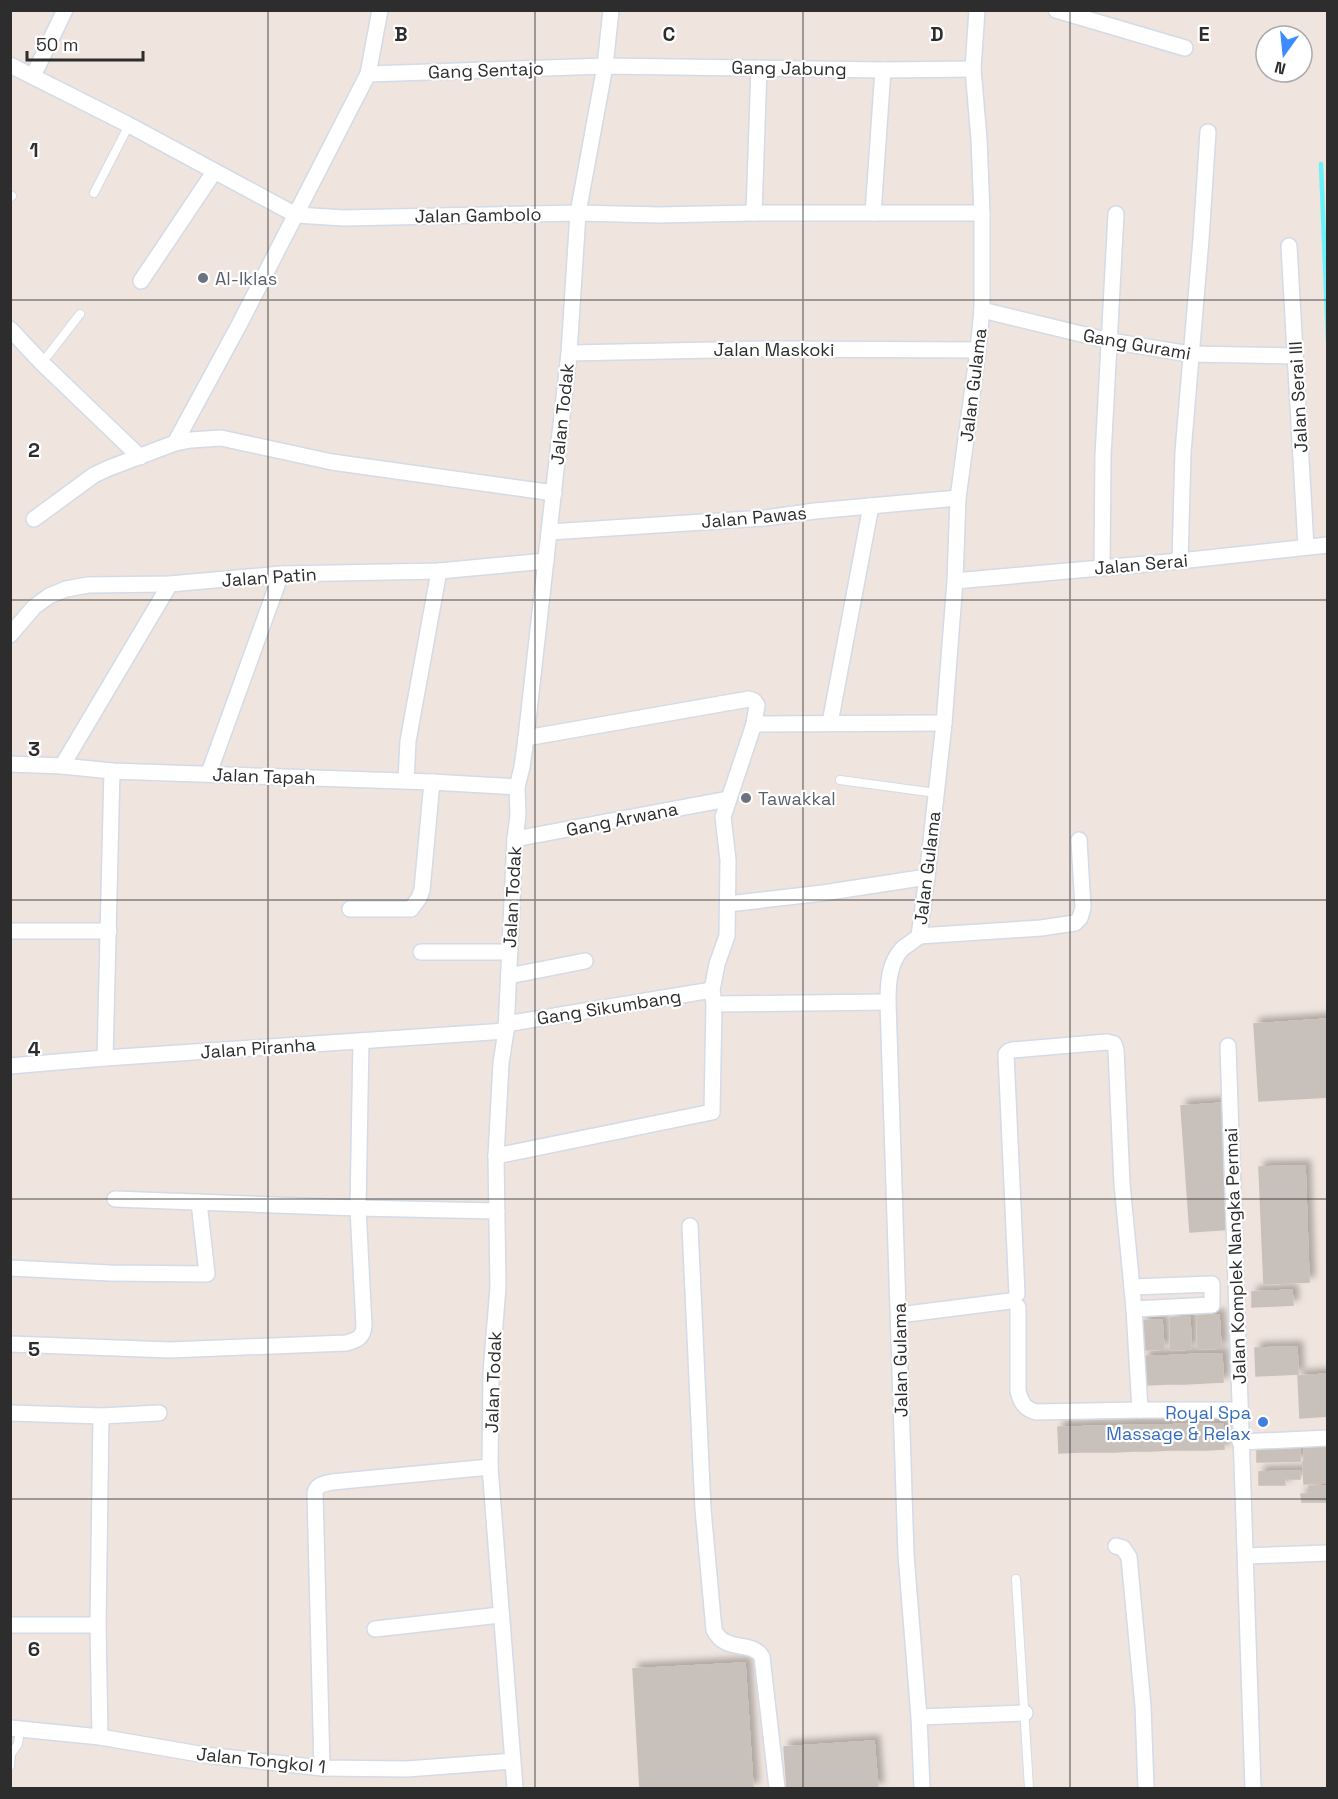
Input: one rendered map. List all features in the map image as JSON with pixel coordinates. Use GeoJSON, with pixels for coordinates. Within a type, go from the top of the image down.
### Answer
{"type":"FeatureCollection","features":[{"type":"Feature","properties":{"kind":"street"},"geometry":{"type":"LineString","coordinates":[[33,76],[65,10]]}},
{"type":"Feature","properties":{"kind":"street"},"geometry":{"type":"LineString","coordinates":[[175,444],[368,74],[380,10]]}},
{"type":"Feature","properties":{"kind":"street","name":"Jalan Todak"},"geometry":{"type":"LineString","coordinates":[[514,1788],[490,1467],[491,1373],[498,1287],[496,1156],[501,1063],[509,976],[518,815],[517,787],[526,738],[550,532],[569,353],[578,213],[605,66],[611,10]]}},
{"type":"Feature","properties":{"kind":"street","name":"Jalan Gulama"},"geometry":{"type":"LineString","coordinates":[[922,1788],[919,1717],[906,1555],[888,978],[903,949],[918,936],[927,876],[944,723],[955,581],[958,498],[982,310],[982,213],[974,69],[977,10]]}},
{"type":"Feature","properties":{"kind":"street"},"geometry":{"type":"LineString","coordinates":[[1056,10],[1185,48]]}},
{"type":"Feature","properties":{"kind":"street","name":"Jalan Gambolo"},"geometry":{"type":"LineString","coordinates":[[10,65],[129,124],[296,215],[344,218],[578,213],[659,215],[982,213]]}},
{"type":"Feature","properties":{"kind":"street","name":"Gang Sentajo"},"geometry":{"type":"LineString","coordinates":[[368,74],[605,66]]}},
{"type":"Feature","properties":{"kind":"street","name":"Gang Jabung"},"geometry":{"type":"LineString","coordinates":[[605,66],[974,69]]}},
{"type":"Feature","properties":{"kind":"street"},"geometry":{"type":"LineString","coordinates":[[754,213],[759,68]]}},
{"type":"Feature","properties":{"kind":"street"},"geometry":{"type":"LineString","coordinates":[[873,213],[883,70]]}},
{"type":"Feature","properties":{"kind":"street"},"geometry":{"type":"LineString","coordinates":[[1180,561],[1183,452],[1208,132]]}},
{"type":"Feature","properties":{"kind":"street"},"geometry":{"type":"LineString","coordinates":[[141,281],[214,172]]}},
{"type":"Feature","properties":{"kind":"street"},"geometry":{"type":"LineString","coordinates":[[1102,567],[1103,456],[1116,214]]}},
{"type":"Feature","properties":{"kind":"street","name":"Jalan Serai III"},"geometry":{"type":"LineString","coordinates":[[1289,246],[1306,548]]}},
{"type":"Feature","properties":{"kind":"street","name":"Gang Gurami"},"geometry":{"type":"LineString","coordinates":[[982,310],[1110,341],[1190,354],[1295,356]]}},
{"type":"Feature","properties":{"kind":"street"},"geometry":{"type":"LineString","coordinates":[[10,329],[140,457]]}},
{"type":"Feature","properties":{"kind":"street","name":"Jalan Maskoki"},"geometry":{"type":"LineString","coordinates":[[569,353],[770,349],[978,350]]}},
{"type":"Feature","properties":{"kind":"street"},"geometry":{"type":"LineString","coordinates":[[34,519],[94,476],[109,468],[175,444],[191,440],[221,438],[332,462],[554,493]]}},
{"type":"Feature","properties":{"kind":"street","name":"Jalan Pawas"},"geometry":{"type":"LineString","coordinates":[[550,532],[765,518],[958,498]]}},
{"type":"Feature","properties":{"kind":"street"},"geometry":{"type":"LineString","coordinates":[[830,723],[871,506]]}},
{"type":"Feature","properties":{"kind":"street","name":"Jalan Serai"},"geometry":{"type":"LineString","coordinates":[[955,581],[1328,545]]}},
{"type":"Feature","properties":{"kind":"street","name":"Jalan Patin"},"geometry":{"type":"LineString","coordinates":[[10,635],[34,607],[49,596],[66,589],[88,585],[170,584],[281,574],[440,571],[546,561]]}},
{"type":"Feature","properties":{"kind":"street"},"geometry":{"type":"LineString","coordinates":[[406,781],[408,741],[440,571]]}},
{"type":"Feature","properties":{"kind":"street"},"geometry":{"type":"LineString","coordinates":[[209,773],[281,574]]}},
{"type":"Feature","properties":{"kind":"street"},"geometry":{"type":"LineString","coordinates":[[62,766],[170,584]]}},
{"type":"Feature","properties":{"kind":"street"},"geometry":{"type":"LineString","coordinates":[[496,1156],[712,1112],[713,997],[717,964],[727,936],[728,860],[723,817],[754,724],[757,705],[749,699],[526,738]]}},
{"type":"Feature","properties":{"kind":"street"},"geometry":{"type":"LineString","coordinates":[[754,724],[944,723]]}},
{"type":"Feature","properties":{"kind":"street","name":"Jalan Tapah"},"geometry":{"type":"LineString","coordinates":[[10,764],[112,771],[209,773],[517,787]]}},
{"type":"Feature","properties":{"kind":"street"},"geometry":{"type":"LineString","coordinates":[[105,1058],[112,771]]}},
{"type":"Feature","properties":{"kind":"street"},"geometry":{"type":"LineString","coordinates":[[350,909],[411,909],[419,898],[422,890],[432,782]]}},
{"type":"Feature","properties":{"kind":"street","name":"Gang Arwana"},"geometry":{"type":"LineString","coordinates":[[515,839],[729,799]]}},
{"type":"Feature","properties":{"kind":"street"},"geometry":{"type":"LineString","coordinates":[[918,936],[1041,928],[1075,923],[1080,918],[1083,908],[1079,840]]}},
{"type":"Feature","properties":{"kind":"street"},"geometry":{"type":"LineString","coordinates":[[728,904],[823,893],[927,876]]}},
{"type":"Feature","properties":{"kind":"street"},"geometry":{"type":"LineString","coordinates":[[10,931],[109,931]]}},
{"type":"Feature","properties":{"kind":"street"},"geometry":{"type":"LineString","coordinates":[[421,952],[510,951]]}},
{"type":"Feature","properties":{"kind":"street"},"geometry":{"type":"LineString","coordinates":[[509,976],[585,961]]}},
{"type":"Feature","properties":{"kind":"street","name":"Gang Sikumbang"},"geometry":{"type":"LineString","coordinates":[[506,1027],[713,997],[888,1002]]}},
{"type":"Feature","properties":{"kind":"street","name":"Jalan Piranha"},"geometry":{"type":"LineString","coordinates":[[10,1066],[361,1041],[506,1027]]}},
{"type":"Feature","properties":{"kind":"street"},"geometry":{"type":"LineString","coordinates":[[10,1344],[170,1350],[346,1343],[357,1340],[364,1326],[358,1208],[361,1041]]}},
{"type":"Feature","properties":{"kind":"street"},"geometry":{"type":"LineString","coordinates":[[1140,1410],[1134,1309],[1122,1184],[1114,1044],[1107,1042],[1009,1051],[1005,1054],[1018,1391],[1021,1401],[1027,1409],[1036,1413],[1231,1410]]}},
{"type":"Feature","properties":{"kind":"street","name":"Jalan Komplek Nangka Permai"},"geometry":{"type":"LineString","coordinates":[[1228,1046],[1253,1788]]}},
{"type":"Feature","properties":{"kind":"street"},"geometry":{"type":"LineString","coordinates":[[115,1199],[497,1211]]}},
{"type":"Feature","properties":{"kind":"street"},"geometry":{"type":"LineString","coordinates":[[10,1260],[11,1268],[110,1274],[207,1274],[199,1202]]}},
{"type":"Feature","properties":{"kind":"street"},"geometry":{"type":"LineString","coordinates":[[690,1226],[703,1509],[714,1630],[718,1638],[725,1643],[756,1650],[762,1657],[777,1788]]}},
{"type":"Feature","properties":{"kind":"street"},"geometry":{"type":"LineString","coordinates":[[1132,1287],[1212,1284],[1212,1305],[1134,1309]]}},
{"type":"Feature","properties":{"kind":"street"},"geometry":{"type":"LineString","coordinates":[[899,1315],[1015,1301]]}},
{"type":"Feature","properties":{"kind":"street"},"geometry":{"type":"LineString","coordinates":[[10,1413],[101,1416],[159,1413]]}},
{"type":"Feature","properties":{"kind":"street"},"geometry":{"type":"LineString","coordinates":[[100,1737],[101,1416]]}},
{"type":"Feature","properties":{"kind":"street"},"geometry":{"type":"LineString","coordinates":[[1240,1442],[1328,1438]]}},
{"type":"Feature","properties":{"kind":"street"},"geometry":{"type":"LineString","coordinates":[[322,1768],[316,1489],[320,1485],[332,1482],[490,1467]]}},
{"type":"Feature","properties":{"kind":"street"},"geometry":{"type":"LineString","coordinates":[[1116,1546],[1123,1548],[1129,1557],[1143,1706],[1146,1788]]}},
{"type":"Feature","properties":{"kind":"street"},"geometry":{"type":"LineString","coordinates":[[1246,1556],[1328,1553]]}},
{"type":"Feature","properties":{"kind":"street"},"geometry":{"type":"LineString","coordinates":[[375,1629],[500,1615]]}},
{"type":"Feature","properties":{"kind":"street"},"geometry":{"type":"LineString","coordinates":[[10,1625],[99,1625]]}},
{"type":"Feature","properties":{"kind":"street"},"geometry":{"type":"LineString","coordinates":[[919,1717],[1025,1713]]}},
{"type":"Feature","properties":{"kind":"street","name":"Jalan Tongkol 1"},"geometry":{"type":"LineString","coordinates":[[15,1728],[100,1737],[205,1755],[322,1768],[407,1769],[512,1761]]}},
{"type":"Feature","properties":{"kind":"lane"},"geometry":{"type":"LineString","coordinates":[[94,193],[129,124]]}},
{"type":"Feature","properties":{"kind":"lane"},"geometry":{"type":"LineString","coordinates":[[42,363],[80,314]]}},
{"type":"Feature","properties":{"kind":"lane"},"geometry":{"type":"LineString","coordinates":[[840,780],[936,793]]}},
{"type":"Feature","properties":{"kind":"lane"},"geometry":{"type":"LineString","coordinates":[[1017,1579],[1029,1788]]}},
{"type":"Feature","properties":{"kind":"lane"},"geometry":{"type":"LineString","coordinates":[[10,1766],[11,1754],[18,1744],[15,1728]]}},
{"type":"Feature","properties":{"kind":"building"},"geometry":{"type":"Polygon","coordinates":[[[1328,1019],[1328,1097],[1259,1101],[1254,1024],[1328,1019]]]}},
{"type":"Feature","properties":{"kind":"building"},"geometry":{"type":"Polygon","coordinates":[[[1224,1103],[1233,1229],[1190,1232],[1181,1106],[1224,1103]]]}},
{"type":"Feature","properties":{"kind":"building"},"geometry":{"type":"Polygon","coordinates":[[[1305,1166],[1309,1282],[1264,1284],[1259,1167],[1305,1166]]]}},
{"type":"Feature","properties":{"kind":"building"},"geometry":{"type":"Polygon","coordinates":[[[1292,1290],[1293,1305],[1252,1307],[1252,1292],[1292,1290]]]}},
{"type":"Feature","properties":{"kind":"building"},"geometry":{"type":"Polygon","coordinates":[[[1219,1315],[1221,1348],[1198,1349],[1197,1316],[1219,1315]]]}},
{"type":"Feature","properties":{"kind":"building"},"geometry":{"type":"Polygon","coordinates":[[[1190,1317],[1191,1349],[1171,1350],[1170,1318],[1190,1317]]]}},
{"type":"Feature","properties":{"kind":"building"},"geometry":{"type":"Polygon","coordinates":[[[1162,1320],[1164,1349],[1144,1350],[1142,1321],[1162,1320]]]}},
{"type":"Feature","properties":{"kind":"building"},"geometry":{"type":"Polygon","coordinates":[[[1297,1347],[1298,1374],[1256,1376],[1255,1348],[1297,1347]]]}},
{"type":"Feature","properties":{"kind":"building"},"geometry":{"type":"Polygon","coordinates":[[[1202,1354],[1222,1354],[1223,1382],[1203,1383],[1202,1354]]]}},
{"type":"Feature","properties":{"kind":"building"},"geometry":{"type":"Polygon","coordinates":[[[1202,1354],[1203,1383],[1184,1384],[1183,1355],[1202,1354]]]}},
{"type":"Feature","properties":{"kind":"building"},"geometry":{"type":"Polygon","coordinates":[[[1183,1355],[1184,1384],[1165,1384],[1164,1356],[1183,1355]]]}},
{"type":"Feature","properties":{"kind":"building"},"geometry":{"type":"Polygon","coordinates":[[[1144,1356],[1164,1356],[1165,1384],[1145,1385],[1144,1356]]]}},
{"type":"Feature","properties":{"kind":"building"},"geometry":{"type":"Polygon","coordinates":[[[1328,1374],[1328,1416],[1300,1418],[1298,1376],[1328,1374]]]}},
{"type":"Feature","properties":{"kind":"building"},"geometry":{"type":"Polygon","coordinates":[[[1187,1424],[1205,1424],[1206,1450],[1187,1450],[1187,1424]]]}},
{"type":"Feature","properties":{"kind":"building"},"geometry":{"type":"Polygon","coordinates":[[[1187,1424],[1187,1450],[1169,1450],[1168,1425],[1187,1424]]]}},
{"type":"Feature","properties":{"kind":"building"},"geometry":{"type":"Polygon","coordinates":[[[1205,1424],[1223,1424],[1224,1449],[1206,1450],[1205,1424]]]}},
{"type":"Feature","properties":{"kind":"building"},"geometry":{"type":"Polygon","coordinates":[[[1132,1425],[1150,1425],[1150,1451],[1132,1451],[1132,1425]]]}},
{"type":"Feature","properties":{"kind":"building"},"geometry":{"type":"Polygon","coordinates":[[[1132,1425],[1132,1451],[1114,1452],[1113,1426],[1132,1425]]]}},
{"type":"Feature","properties":{"kind":"building"},"geometry":{"type":"Polygon","coordinates":[[[1150,1425],[1168,1425],[1169,1450],[1150,1451],[1150,1425]]]}},
{"type":"Feature","properties":{"kind":"building"},"geometry":{"type":"Polygon","coordinates":[[[1095,1426],[1113,1426],[1114,1452],[1096,1452],[1095,1426]]]}},
{"type":"Feature","properties":{"kind":"building"},"geometry":{"type":"Polygon","coordinates":[[[1095,1426],[1096,1452],[1077,1452],[1077,1427],[1095,1426]]]}},
{"type":"Feature","properties":{"kind":"building"},"geometry":{"type":"Polygon","coordinates":[[[1058,1427],[1077,1427],[1077,1452],[1059,1453],[1058,1427]]]}},
{"type":"Feature","properties":{"kind":"building"},"geometry":{"type":"Polygon","coordinates":[[[1300,1446],[1300,1461],[1257,1462],[1257,1447],[1300,1446]]]}},
{"type":"Feature","properties":{"kind":"building"},"geometry":{"type":"Polygon","coordinates":[[[1304,1447],[1328,1447],[1328,1461],[1304,1461],[1304,1447]]]}},
{"type":"Feature","properties":{"kind":"building"},"geometry":{"type":"Polygon","coordinates":[[[1328,1461],[1328,1483],[1304,1484],[1303,1462],[1328,1461]]]}},
{"type":"Feature","properties":{"kind":"building"},"geometry":{"type":"Polygon","coordinates":[[[1300,1471],[1300,1479],[1284,1479],[1285,1485],[1259,1485],[1259,1472],[1300,1471]]]}},
{"type":"Feature","properties":{"kind":"building"},"geometry":{"type":"Polygon","coordinates":[[[1309,1486],[1328,1486],[1328,1502],[1302,1502],[1301,1494],[1309,1494],[1309,1486]]]}},
{"type":"Feature","properties":{"kind":"building"},"geometry":{"type":"Polygon","coordinates":[[[745,1663],[753,1788],[640,1788],[633,1669],[745,1663]]]}},
{"type":"Feature","properties":{"kind":"building"},"geometry":{"type":"Polygon","coordinates":[[[874,1741],[878,1788],[787,1788],[784,1747],[874,1741]]]}},
{"type":"Feature","properties":{"kind":"waterway"},"geometry":{"type":"LineString","coordinates":[[1321,164],[1328,340]]}},
{"type":"Feature","properties":{"kind":"place","name":"Al-Iklas"},"geometry":{"type":"Point","coordinates":[203,278]}},
{"type":"Feature","properties":{"kind":"place","name":"Tawakkal"},"geometry":{"type":"Point","coordinates":[746,798]}},
{"type":"Feature","properties":{"kind":"place","name":"Royal Spa Massage & Relax"},"geometry":{"type":"Point","coordinates":[1263,1422]}}]}
